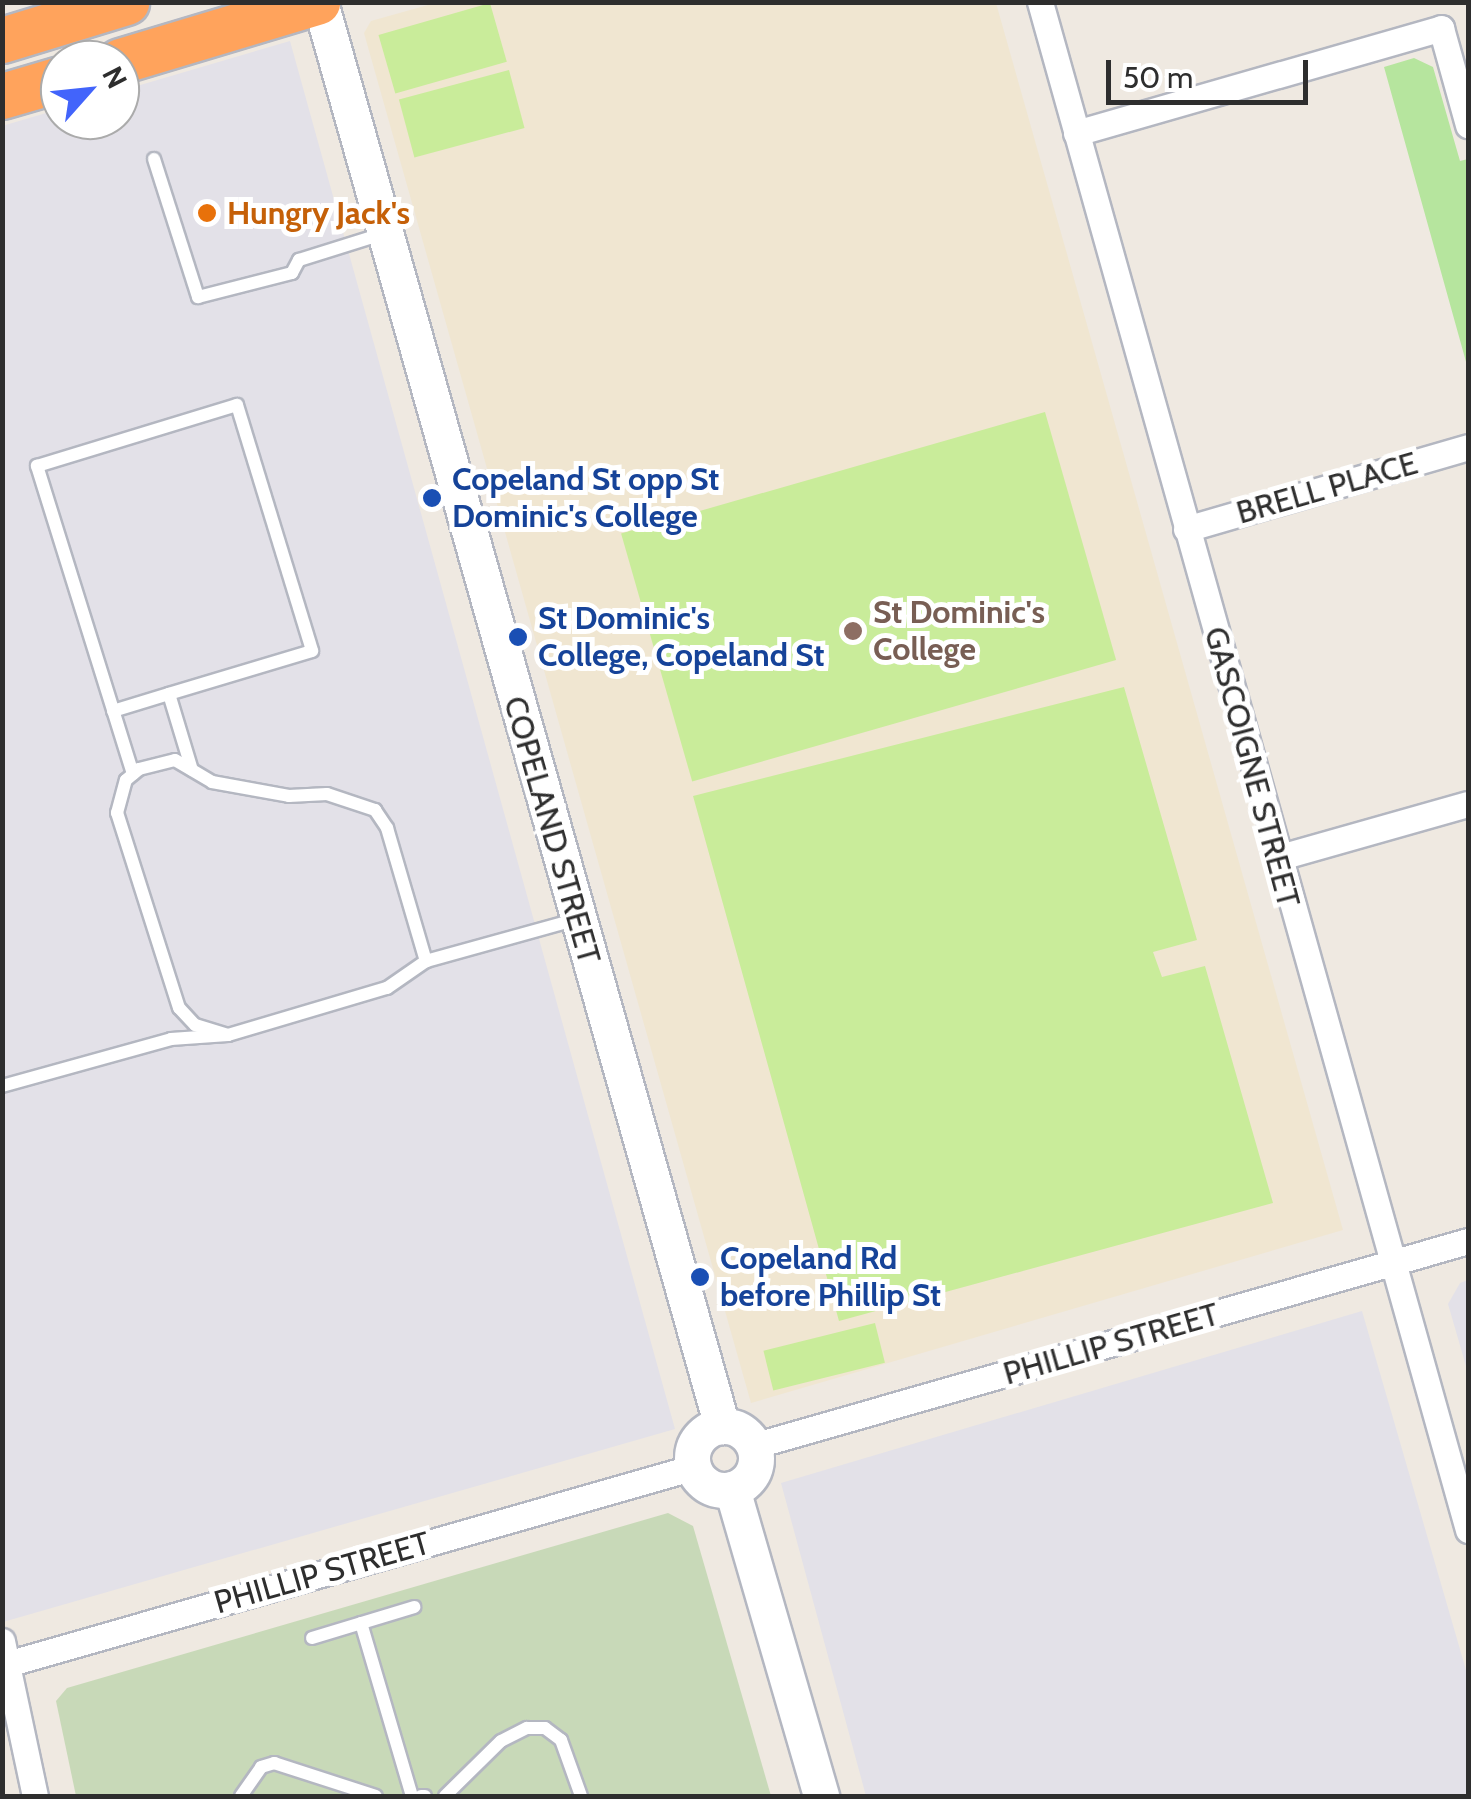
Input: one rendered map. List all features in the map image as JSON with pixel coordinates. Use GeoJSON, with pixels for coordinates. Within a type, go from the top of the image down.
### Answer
{"type":"FeatureCollection","features":[{"type":"Feature","properties":{"kind":"highway"},"geometry":{"type":"LineString","coordinates":[[2,40],[126,2]]}},
{"type":"Feature","properties":{"kind":"highway"},"geometry":{"type":"LineString","coordinates":[[140,56],[318,2]]}},
{"type":"Feature","properties":{"kind":"highway"},"geometry":{"type":"LineString","coordinates":[[2,96],[40,85]]}},
{"type":"Feature","properties":{"kind":"street","name":"COPELAND STREET"},"geometry":{"type":"LineString","coordinates":[[318,2],[722,1426]]}},
{"type":"Feature","properties":{"kind":"street","name":"GASCOIGNE STREET"},"geometry":{"type":"LineString","coordinates":[[1040,2],[1390,1264],[1468,1530]]}},
{"type":"Feature","properties":{"kind":"street"},"geometry":{"type":"LineString","coordinates":[[1076,133],[1441,28],[1468,125]]}},
{"type":"Feature","properties":{"kind":"street","name":"BRELL PLACE"},"geometry":{"type":"LineString","coordinates":[[1186,530],[1468,447]]}},
{"type":"Feature","properties":{"kind":"street"},"geometry":{"type":"LineString","coordinates":[[1277,858],[1468,804]]}},
{"type":"Feature","properties":{"kind":"street","name":"PHILLIP STREET"},"geometry":{"type":"LineString","coordinates":[[754,1446],[1468,1241]]}},
{"type":"Feature","properties":{"kind":"street"},"geometry":{"type":"LineString","coordinates":[[722,1426],[740,1430],[754,1446],[750,1477],[732,1489],[711,1487],[694,1467],[696,1442],[722,1426]]}},
{"type":"Feature","properties":{"kind":"street","name":"PHILLIP STREET"},"geometry":{"type":"LineString","coordinates":[[5,1652],[694,1467]]}},
{"type":"Feature","properties":{"kind":"street"},"geometry":{"type":"LineString","coordinates":[[732,1489],[820,1796]]}},
{"type":"Feature","properties":{"kind":"street"},"geometry":{"type":"LineString","coordinates":[[5,1652],[35,1796]]}},
{"type":"Feature","properties":{"kind":"lane"},"geometry":{"type":"LineString","coordinates":[[154,159],[192,292],[204,300],[292,273],[299,260],[382,234]]}},
{"type":"Feature","properties":{"kind":"lane"},"geometry":{"type":"LineString","coordinates":[[113,711],[312,651],[237,406],[37,466],[113,711],[133,774]]}},
{"type":"Feature","properties":{"kind":"lane"},"geometry":{"type":"LineString","coordinates":[[169,694],[192,770]]}},
{"type":"Feature","properties":{"kind":"lane"},"geometry":{"type":"LineString","coordinates":[[228,1035],[195,1025],[179,1008],[118,821],[116,804],[133,774],[167,760],[212,782],[289,796],[327,794],[374,810],[388,828],[426,961]]}},
{"type":"Feature","properties":{"kind":"lane"},"geometry":{"type":"LineString","coordinates":[[2,1086],[171,1039],[228,1035],[387,988],[426,961],[577,919]]}},
{"type":"Feature","properties":{"kind":"lane"},"geometry":{"type":"LineString","coordinates":[[312,1638],[414,1607]]}},
{"type":"Feature","properties":{"kind":"lane"},"geometry":{"type":"LineString","coordinates":[[361,1623],[412,1796]]}},
{"type":"Feature","properties":{"kind":"lane"},"geometry":{"type":"LineString","coordinates":[[445,1796],[501,1740],[527,1728],[545,1728],[562,1740],[581,1796]]}},
{"type":"Feature","properties":{"kind":"lane"},"geometry":{"type":"LineString","coordinates":[[242,1796],[260,1767],[274,1763],[376,1796]]}},
{"type":"Feature","properties":{"kind":"shaded area","name":"St Dominic's College"},"geometry":{"type":"Polygon","coordinates":[[[435,3],[996,3],[1343,1230],[751,1403],[364,33],[371,21],[435,3]]]}},
{"type":"Feature","properties":{"kind":"shaded area"},"geometry":{"type":"Polygon","coordinates":[[[290,41],[675,1429],[3,1622],[2,126],[40,115],[40,140],[140,140],[140,85],[290,41]]]}},
{"type":"Feature","properties":{"kind":"shaded area"},"geometry":{"type":"Polygon","coordinates":[[[1468,1280],[1468,1373],[1448,1304],[1460,1283],[1468,1280]]]}},
{"type":"Feature","properties":{"kind":"shaded area"},"geometry":{"type":"Polygon","coordinates":[[[1362,1311],[1468,1677],[1468,1796],[866,1796],[781,1483],[1362,1311]]]}},
{"type":"Feature","properties":{"kind":"green space"},"geometry":{"type":"Polygon","coordinates":[[[490,3],[507,62],[395,94],[378,35],[490,3]]]}},
{"type":"Feature","properties":{"kind":"green space"},"geometry":{"type":"Polygon","coordinates":[[[1414,58],[1433,67],[1460,161],[1468,159],[1468,369],[1384,67],[1414,58]]]}},
{"type":"Feature","properties":{"kind":"green space"},"geometry":{"type":"Polygon","coordinates":[[[509,70],[525,128],[414,157],[399,100],[509,70]]]}},
{"type":"Feature","properties":{"kind":"green space"},"geometry":{"type":"Polygon","coordinates":[[[1045,412],[1116,660],[692,782],[621,534],[1045,412]]]}},
{"type":"Feature","properties":{"kind":"green space"},"geometry":{"type":"Polygon","coordinates":[[[1124,687],[1197,940],[1153,952],[1162,977],[1205,966],[1273,1203],[839,1321],[693,796],[1124,687]]]}},
{"type":"Feature","properties":{"kind":"green space"},"geometry":{"type":"Polygon","coordinates":[[[875,1323],[885,1363],[773,1391],[763,1351],[875,1323]]]}},
{"type":"Feature","properties":{"kind":"green space"},"geometry":{"type":"Polygon","coordinates":[[[668,1513],[693,1526],[771,1796],[76,1796],[56,1701],[67,1688],[668,1513]]]}},
{"type":"Feature","properties":{"kind":"place","name":"Hungry Jack's"},"geometry":{"type":"Point","coordinates":[207,213]}},
{"type":"Feature","properties":{"kind":"place","name":"Copeland St opp St Dominic's College"},"geometry":{"type":"Point","coordinates":[432,498]}},
{"type":"Feature","properties":{"kind":"place","name":"St Dominic's College"},"geometry":{"type":"Point","coordinates":[853,631]}},
{"type":"Feature","properties":{"kind":"place","name":"St Dominic's College, Copeland St"},"geometry":{"type":"Point","coordinates":[518,637]}},
{"type":"Feature","properties":{"kind":"place","name":"Copeland Rd before Phillip St"},"geometry":{"type":"Point","coordinates":[700,1277]}}]}
